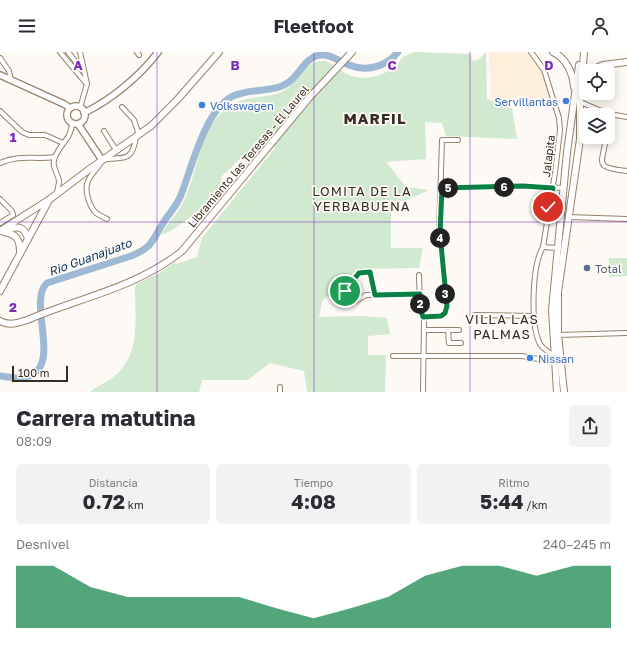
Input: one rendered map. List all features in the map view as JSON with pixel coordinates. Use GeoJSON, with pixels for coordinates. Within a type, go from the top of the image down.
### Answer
{"type":"FeatureCollection","features":[{"type":"Feature","properties":{"kind":"main road"},"geometry":{"type":"LineString","coordinates":[[1,232],[138,136],[160,118],[218,52]]}},
{"type":"Feature","properties":{"kind":"main road","name":"Libramiento las Teresas - El Laurel"},"geometry":{"type":"LineString","coordinates":[[0,321],[5,324],[14,324],[27,320],[137,278],[155,270],[182,251],[331,74],[352,52]]}},
{"type":"Feature","properties":{"kind":"main road"},"geometry":{"type":"LineString","coordinates":[[553,52],[561,58],[570,71],[580,108]]}},
{"type":"Feature","properties":{"kind":"main road"},"geometry":{"type":"LineString","coordinates":[[557,392],[552,310],[566,152],[578,100],[580,52]]}},
{"type":"Feature","properties":{"kind":"main road"},"geometry":{"type":"LineString","coordinates":[[583,64],[584,52]]}},
{"type":"Feature","properties":{"kind":"main road"},"geometry":{"type":"LineString","coordinates":[[611,64],[627,62]]}},
{"type":"Feature","properties":{"kind":"main road"},"geometry":{"type":"LineString","coordinates":[[563,392],[557,311],[559,281],[579,144]]}},
{"type":"Feature","properties":{"kind":"main road"},"geometry":{"type":"LineString","coordinates":[[0,291],[50,199]]}},
{"type":"Feature","properties":{"kind":"main road"},"geometry":{"type":"LineString","coordinates":[[1,232],[14,228],[21,228],[26,232],[28,239]]}},
{"type":"Feature","properties":{"kind":"main road"},"geometry":{"type":"LineString","coordinates":[[1,232],[11,233],[17,237],[20,242],[20,254]]}},
{"type":"Feature","properties":{"kind":"street"},"geometry":{"type":"LineString","coordinates":[[60,52],[87,84]]}},
{"type":"Feature","properties":{"kind":"street"},"geometry":{"type":"LineString","coordinates":[[68,52],[84,71]]}},
{"type":"Feature","properties":{"kind":"street"},"geometry":{"type":"LineString","coordinates":[[80,52],[87,84],[80,108]]}},
{"type":"Feature","properties":{"kind":"street"},"geometry":{"type":"LineString","coordinates":[[84,113],[96,108],[124,86],[158,52]]}},
{"type":"Feature","properties":{"kind":"street","name":"Jalapita"},"geometry":{"type":"LineString","coordinates":[[531,52],[544,70],[560,118],[553,188],[543,247],[540,252],[536,270],[533,316],[540,344],[554,359]]}},
{"type":"Feature","properties":{"kind":"street"},"geometry":{"type":"LineString","coordinates":[[0,58],[9,71],[11,80]]}},
{"type":"Feature","properties":{"kind":"street"},"geometry":{"type":"LineString","coordinates":[[0,75],[70,108],[80,108]]}},
{"type":"Feature","properties":{"kind":"street"},"geometry":{"type":"LineString","coordinates":[[578,100],[594,108]]}},
{"type":"Feature","properties":{"kind":"street"},"geometry":{"type":"LineString","coordinates":[[102,160],[126,158],[133,153],[138,136],[134,120],[122,107]]}},
{"type":"Feature","properties":{"kind":"street"},"geometry":{"type":"LineString","coordinates":[[70,108],[67,116],[75,123],[102,160]]}},
{"type":"Feature","properties":{"kind":"street"},"geometry":{"type":"LineString","coordinates":[[56,194],[59,182],[53,166],[55,157],[63,143],[71,134],[75,123],[83,120],[84,113],[80,108]]}},
{"type":"Feature","properties":{"kind":"street"},"geometry":{"type":"LineString","coordinates":[[0,111],[22,132],[29,135],[45,135],[63,143]]}},
{"type":"Feature","properties":{"kind":"street"},"geometry":{"type":"LineString","coordinates":[[615,115],[627,117]]}},
{"type":"Feature","properties":{"kind":"street"},"geometry":{"type":"LineString","coordinates":[[104,131],[116,150]]}},
{"type":"Feature","properties":{"kind":"street"},"geometry":{"type":"LineString","coordinates":[[423,318],[441,316],[445,313],[447,306],[440,234],[442,140],[458,140]]}},
{"type":"Feature","properties":{"kind":"street"},"geometry":{"type":"LineString","coordinates":[[605,144],[601,162],[607,168],[627,171]]}},
{"type":"Feature","properties":{"kind":"street"},"geometry":{"type":"LineString","coordinates":[[0,163],[18,157],[36,159],[55,157]]}},
{"type":"Feature","properties":{"kind":"street"},"geometry":{"type":"LineString","coordinates":[[102,160],[100,166],[88,182],[87,188],[92,208],[97,214],[107,219]]}},
{"type":"Feature","properties":{"kind":"street"},"geometry":{"type":"LineString","coordinates":[[442,188],[523,186],[563,188]]}},
{"type":"Feature","properties":{"kind":"street"},"geometry":{"type":"LineString","coordinates":[[0,199],[12,210],[13,215],[0,223]]}},
{"type":"Feature","properties":{"kind":"street"},"geometry":{"type":"LineString","coordinates":[[568,217],[627,219]]}},
{"type":"Feature","properties":{"kind":"street"},"geometry":{"type":"LineString","coordinates":[[543,247],[557,248]]}},
{"type":"Feature","properties":{"kind":"street"},"geometry":{"type":"LineString","coordinates":[[341,294],[359,273],[370,272],[375,295]]}},
{"type":"Feature","properties":{"kind":"street"},"geometry":{"type":"LineString","coordinates":[[419,274],[420,308],[424,330],[422,392]]}},
{"type":"Feature","properties":{"kind":"street"},"geometry":{"type":"LineString","coordinates":[[356,301],[366,295],[420,294]]}},
{"type":"Feature","properties":{"kind":"street"},"geometry":{"type":"LineString","coordinates":[[475,315],[533,316]]}},
{"type":"Feature","properties":{"kind":"street"},"geometry":{"type":"LineString","coordinates":[[424,330],[459,330]]}},
{"type":"Feature","properties":{"kind":"street"},"geometry":{"type":"LineString","coordinates":[[448,330],[449,343],[461,343]]}},
{"type":"Feature","properties":{"kind":"street"},"geometry":{"type":"LineString","coordinates":[[558,335],[627,334]]}},
{"type":"Feature","properties":{"kind":"street"},"geometry":{"type":"LineString","coordinates":[[393,356],[522,356],[554,359]]}},
{"type":"Feature","properties":{"kind":"street"},"geometry":{"type":"LineString","coordinates":[[280,387],[280,392]]}},
{"type":"Feature","properties":{"kind":"shaded area"},"geometry":{"type":"Polygon","coordinates":[[[489,52],[528,52],[541,66],[551,100],[491,99],[489,52]]]}},
{"type":"Feature","properties":{"kind":"green space"},"geometry":{"type":"Polygon","coordinates":[[[414,52],[471,54],[472,61],[478,60],[486,52],[487,99],[512,108],[517,139],[446,136],[442,123],[425,122],[426,159],[386,162],[406,187],[429,190],[405,201],[391,201],[391,248],[423,248],[419,268],[358,269],[322,301],[319,317],[361,316],[387,318],[390,334],[368,336],[368,355],[386,355],[385,392],[307,392],[304,371],[270,363],[248,380],[202,380],[199,392],[90,392],[116,375],[130,356],[135,334],[135,287],[138,283],[158,274],[174,263],[177,264],[197,257],[202,238],[275,148],[263,137],[221,177],[222,187],[186,220],[170,231],[161,235],[187,195],[205,138],[221,113],[233,104],[240,101],[282,92],[292,85],[307,68],[315,62],[328,62],[347,74],[359,78],[365,78],[390,70],[396,66],[403,57],[414,52]]]}},
{"type":"Feature","properties":{"kind":"green space"},"geometry":{"type":"Polygon","coordinates":[[[609,258],[627,258],[627,276],[609,277],[609,258]]]}},
{"type":"Feature","properties":{"kind":"waterway","name":"Rio Guanajuato"},"geometry":{"type":"LineString","coordinates":[[0,376],[23,378],[37,371],[43,359],[44,344],[40,309],[41,294],[47,283],[131,256],[144,250],[151,243],[179,199],[200,142],[213,115],[231,97],[245,92],[283,86],[293,79],[307,62],[316,56],[325,55],[355,67],[369,68],[382,65],[398,52]]}},
{"type":"Feature","properties":{"kind":"place","name":"Servillantas"},"geometry":{"type":"Point","coordinates":[566,101]}},
{"type":"Feature","properties":{"kind":"place","name":"Volkswagen"},"geometry":{"type":"Point","coordinates":[202,105]}},
{"type":"Feature","properties":{"kind":"place","name":"Total"},"geometry":{"type":"Point","coordinates":[587,268]}},
{"type":"Feature","properties":{"kind":"place","name":"Nissan"},"geometry":{"type":"Point","coordinates":[530,358]}},
{"type":"Feature","properties":{"kind":"district","name":"MARFIL"},"geometry":{"type":"Point","coordinates":[375,118]}},
{"type":"Feature","properties":{"kind":"district","name":"LOMITA DE LA YERBABUENA"},"geometry":{"type":"Point","coordinates":[362,198]}},
{"type":"Feature","properties":{"kind":"district","name":"VILLA LAS PALMAS"},"geometry":{"type":"Point","coordinates":[502,326]}},
{"type":"Feature","properties":{"kind":"route"},"geometry":{"type":"LineString","coordinates":[[345,291],[359,273],[370,272],[375,295],[420,294],[420,308],[423,317],[441,316],[445,313],[447,306],[440,234],[442,188],[523,186],[553,188],[548,207]]}}]}
